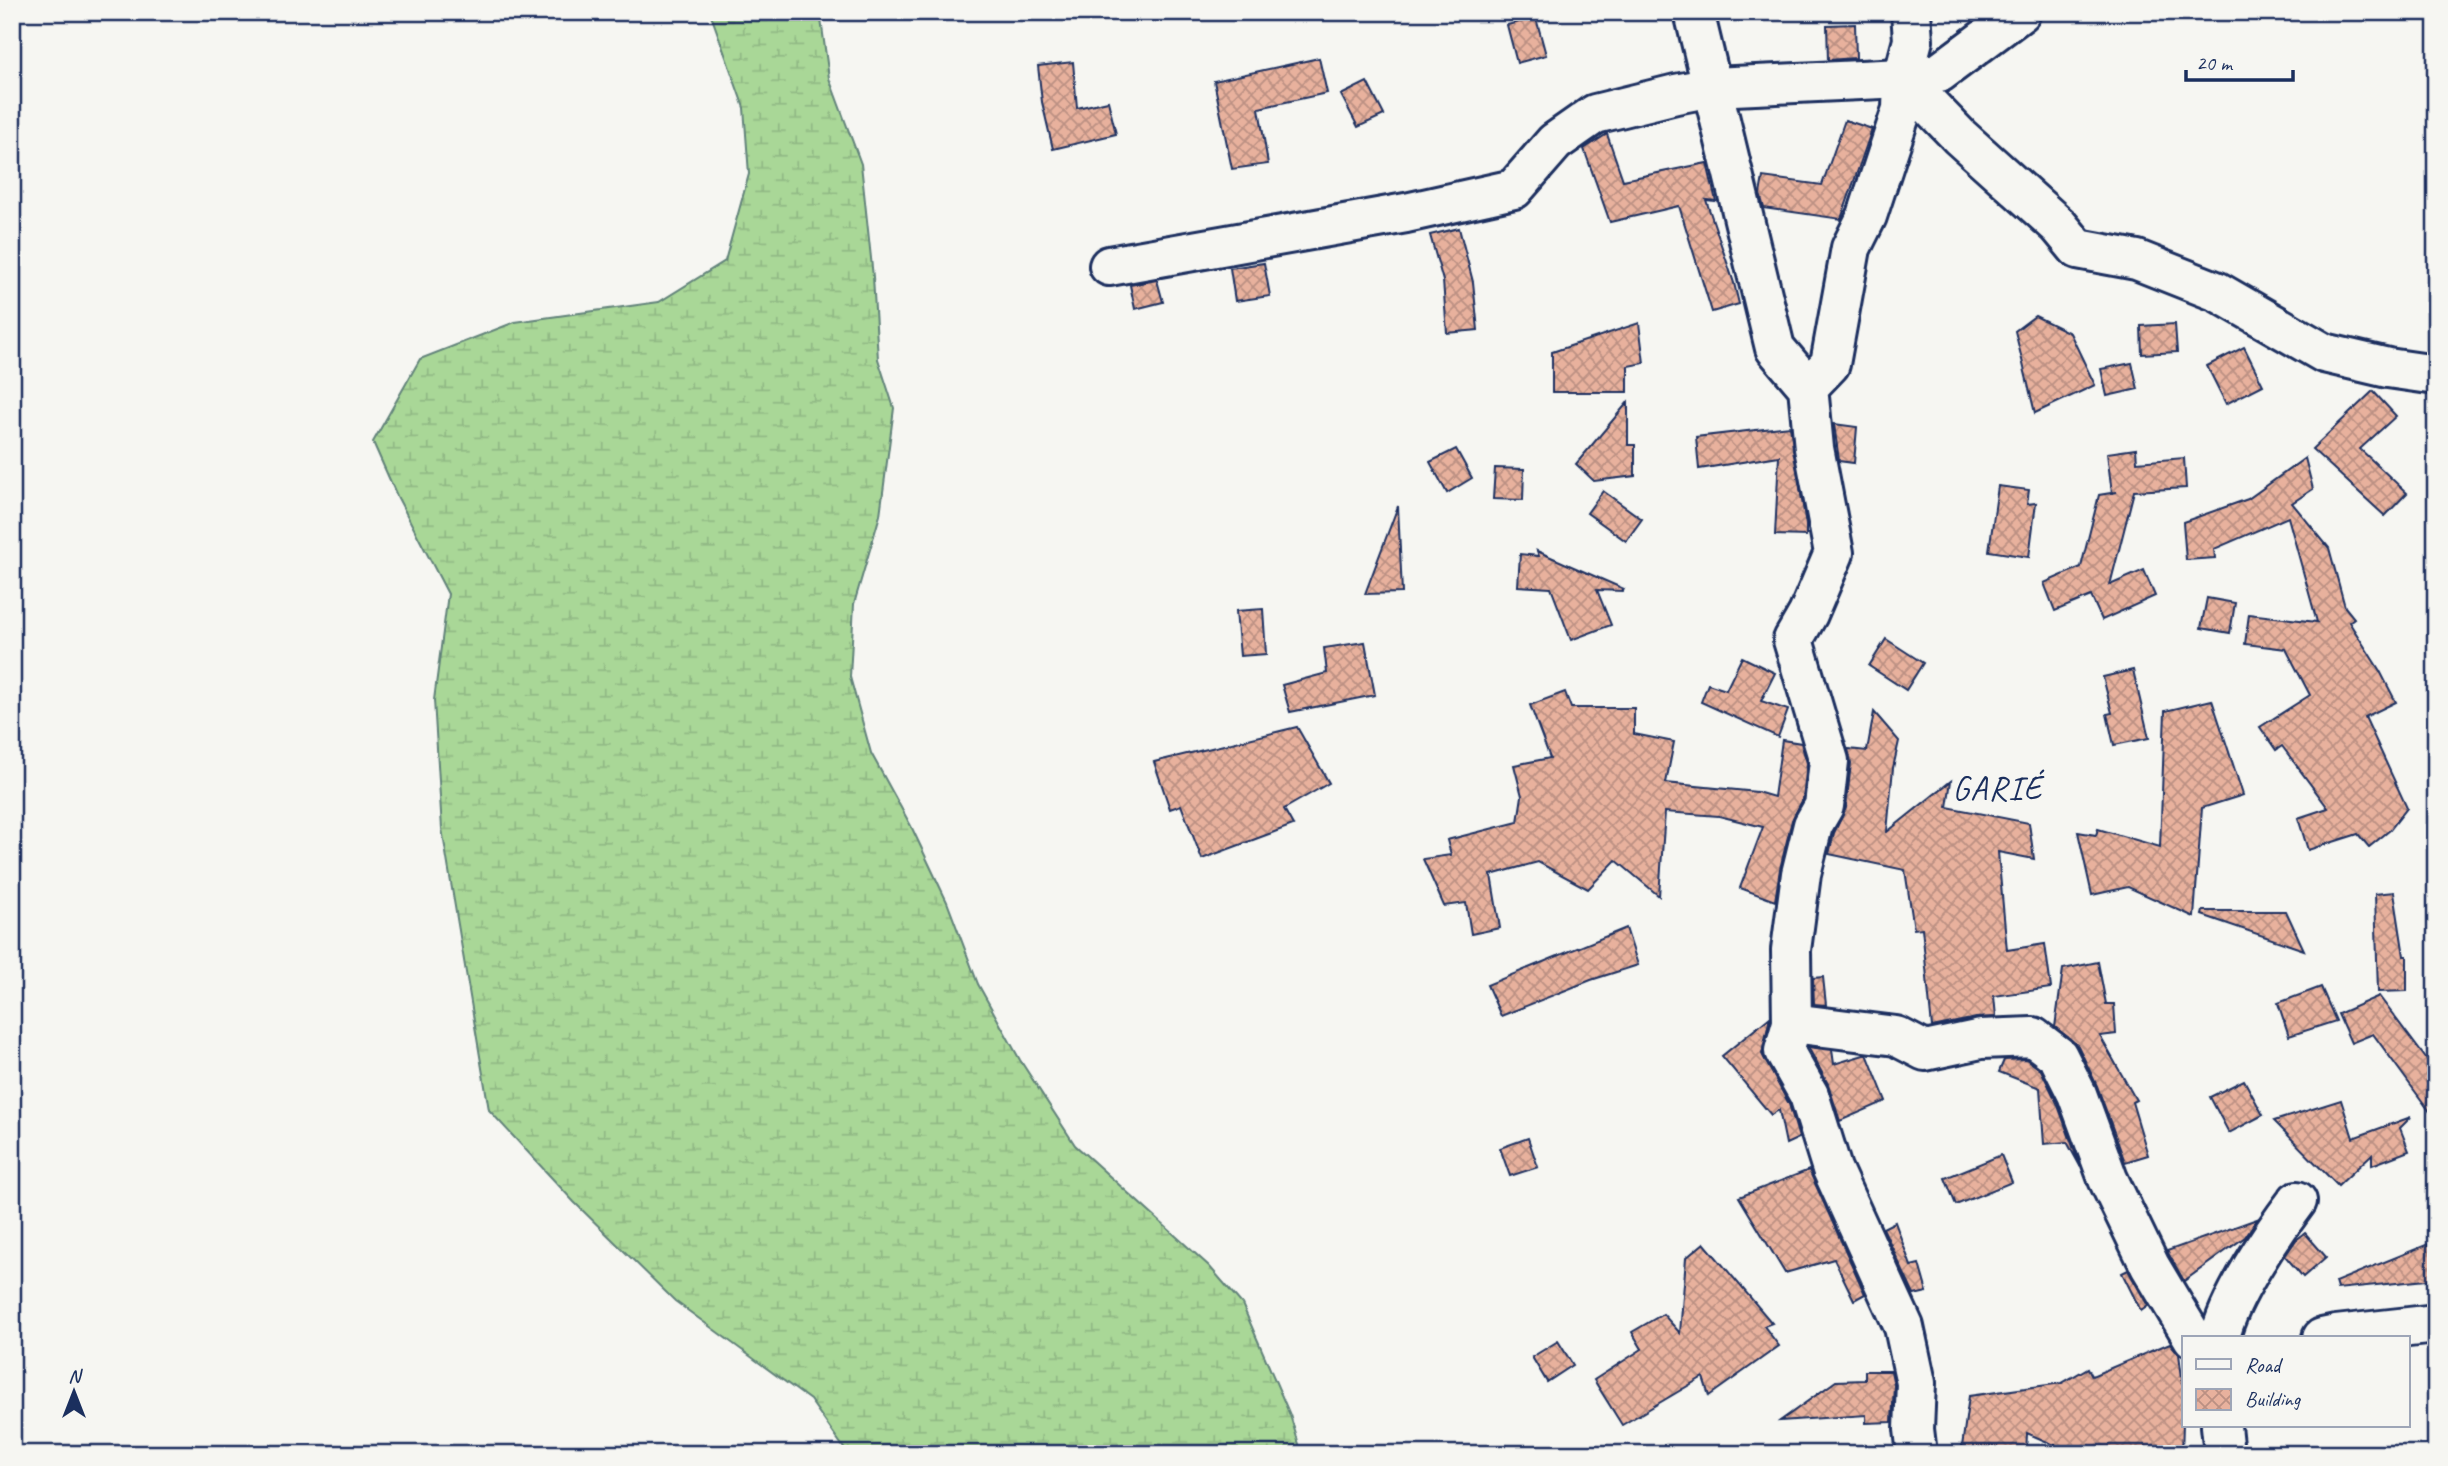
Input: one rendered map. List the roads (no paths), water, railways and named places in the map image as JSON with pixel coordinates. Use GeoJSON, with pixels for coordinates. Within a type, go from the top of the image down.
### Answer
{"type":"FeatureCollection","features":[{"type":"Feature","properties":{"kind":"street"},"geometry":{"type":"LineString","coordinates":[[1694,12],[1775,348],[1808,387],[1814,447],[1834,553],[1808,614],[1793,640],[1829,761],[1824,806],[1813,825],[1801,874],[1791,950],[1792,1023],[1784,1051],[1809,1095],[1832,1168],[1904,1327],[1916,1382],[1914,1429],[1917,1454]]}},
{"type":"Feature","properties":{"kind":"street"},"geometry":{"type":"LineString","coordinates":[[1808,387],[1830,364],[1851,248],[1867,216],[1902,109],[1903,78],[1913,40],[1911,12]]}},
{"type":"Feature","properties":{"kind":"street"},"geometry":{"type":"LineString","coordinates":[[1109,265],[1406,213],[1514,189],[1555,142],[1595,114],[1712,87],[1903,78],[1939,73],[2021,12]]}},
{"type":"Feature","properties":{"kind":"street"},"geometry":{"type":"LineString","coordinates":[[1903,78],[1960,137],[2059,226],[2078,249],[2137,260],[2218,292],[2323,353],[2388,368],[2436,374]]}},
{"type":"Feature","properties":{"kind":"street"},"geometry":{"type":"LineString","coordinates":[[1792,1023],[1896,1036],[1925,1051],[1981,1039],[2033,1037],[2058,1056],[2077,1094],[2108,1179],[2140,1246],[2192,1336]]}},
{"type":"Feature","properties":{"kind":"street"},"geometry":{"type":"LineString","coordinates":[[2220,1336],[2222,1327],[2241,1290],[2276,1229],[2298,1201]]}},
{"type":"Feature","properties":{"kind":"street"},"geometry":{"type":"LineString","coordinates":[[2331,1336],[2436,1324]]}},
{"type":"Feature","properties":{"kind":"street"},"geometry":{"type":"LineString","coordinates":[[2221,1428],[2224,1454]]}},
{"type":"Feature","properties":{"kind":"district","name":"GARIÉ"},"geometry":{"type":"Point","coordinates":[1998,787]}}]}
